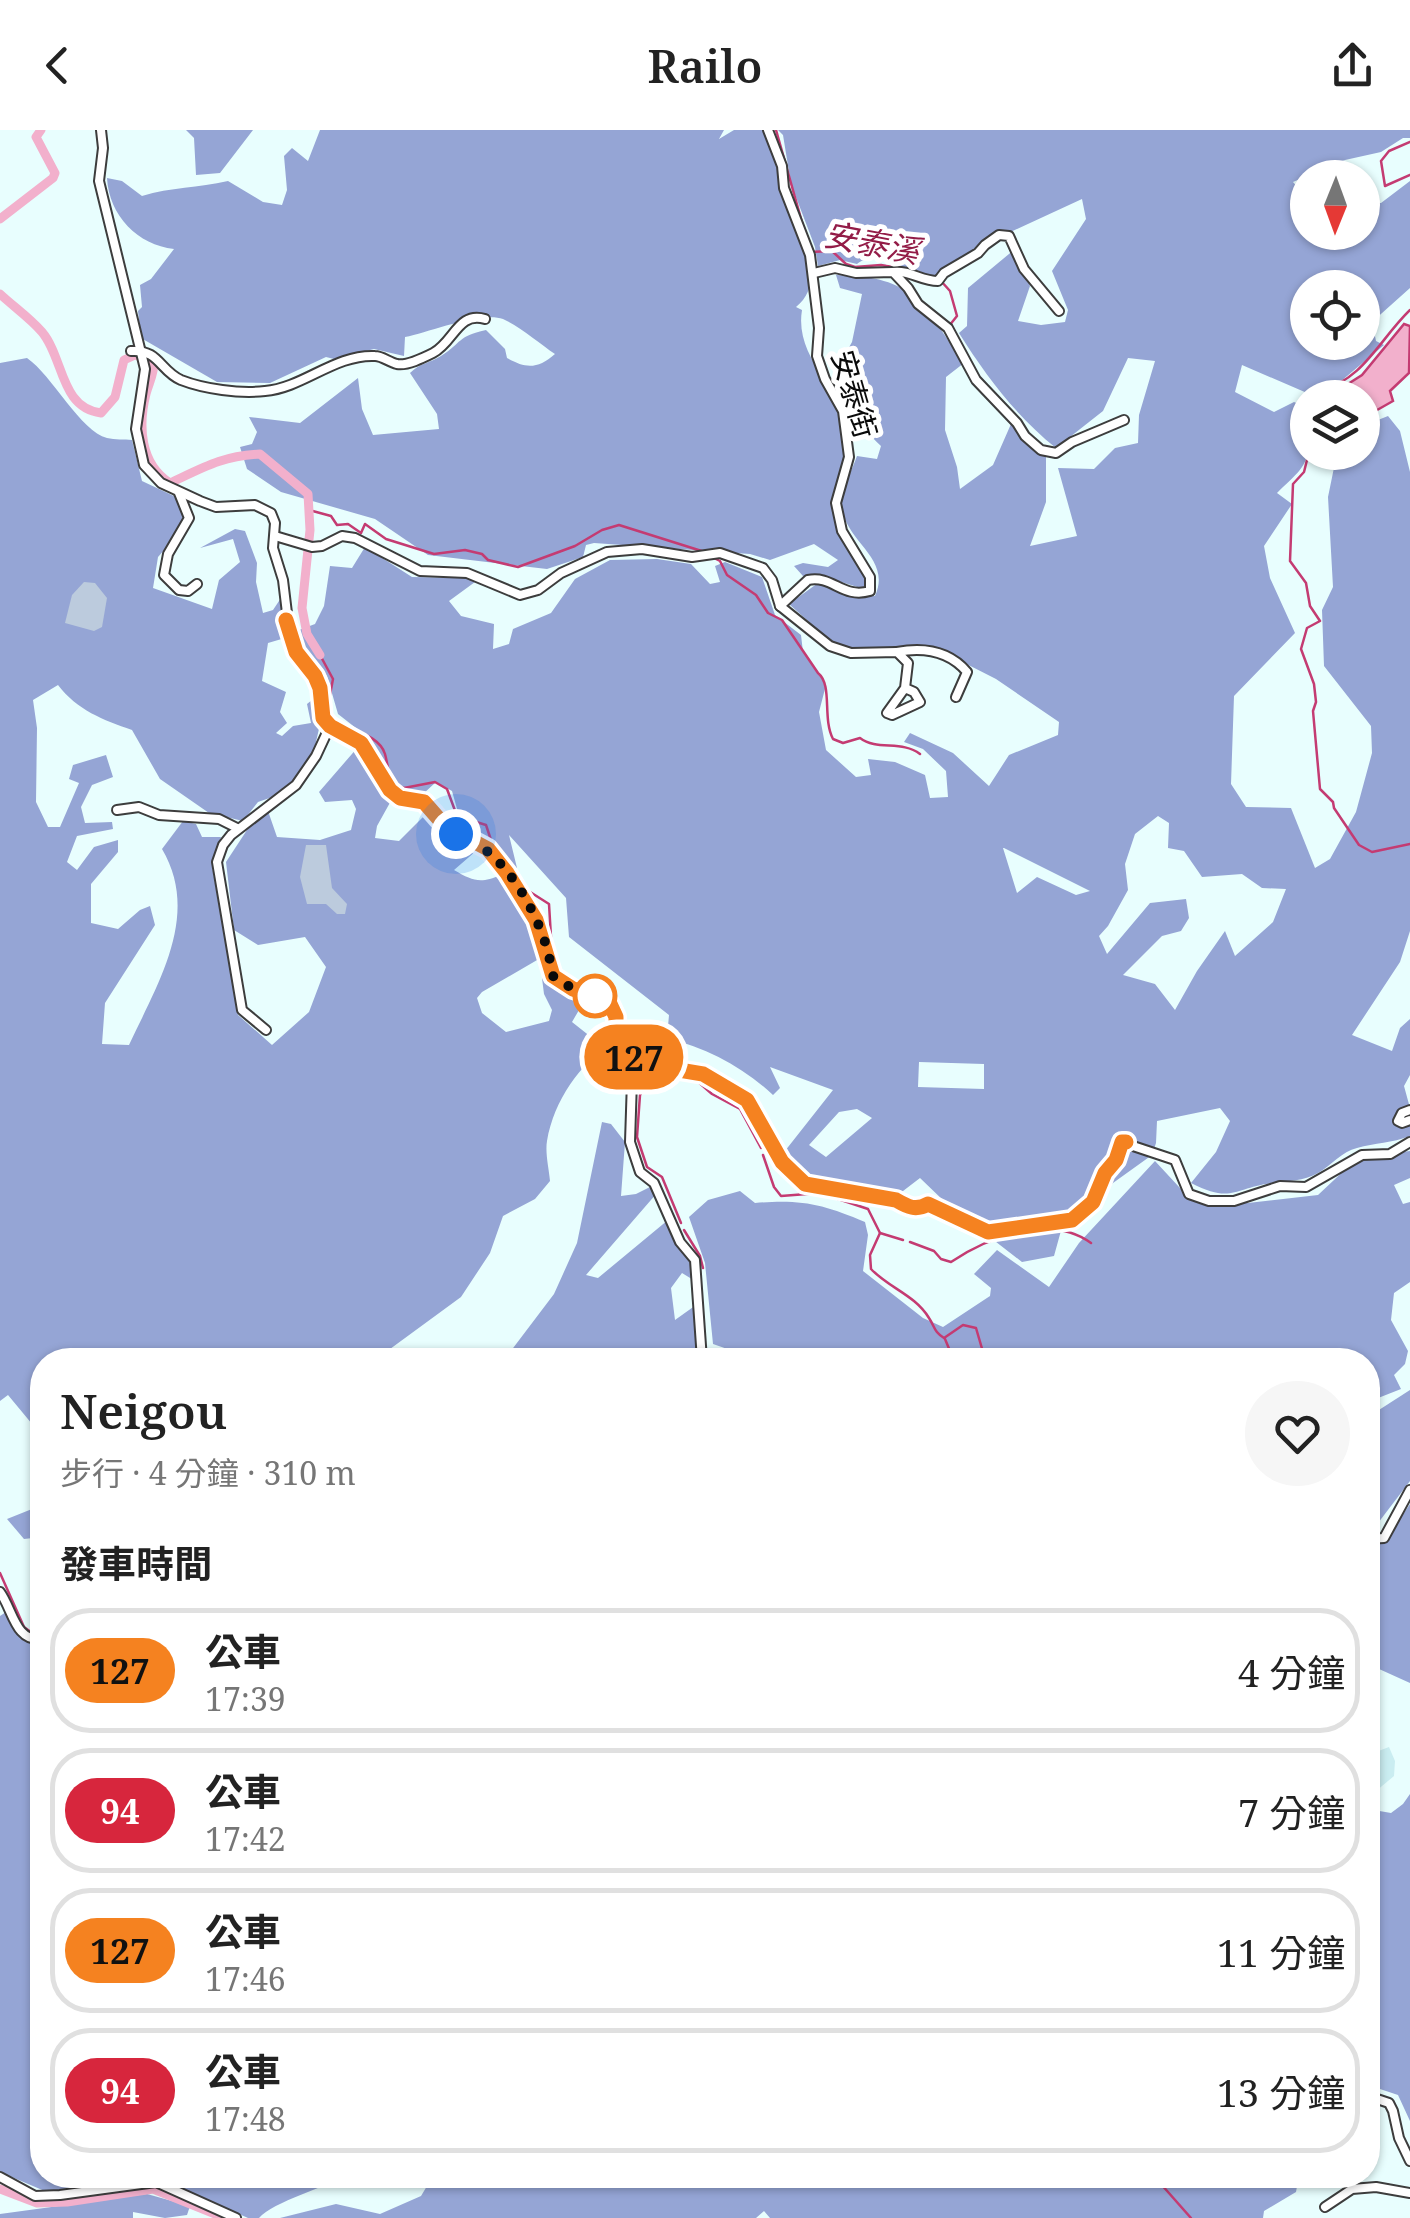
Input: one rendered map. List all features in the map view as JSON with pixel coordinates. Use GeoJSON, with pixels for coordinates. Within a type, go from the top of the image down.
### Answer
{"type":"FeatureCollection","features":[{"type":"Feature","properties":{"kind":"street"},"geometry":{"type":"LineString","coordinates":[[101,130],[99,180],[140,354],[136,429],[139,451],[150,474],[179,493],[216,507],[264,508],[275,523],[273,548],[283,580],[286,620],[296,652],[320,688],[323,718],[361,743],[390,790],[400,798],[424,802],[445,826],[488,849],[536,920],[553,976],[610,1004],[616,1017],[613,1061],[632,1080],[629,1133],[637,1166],[654,1184],[680,1242],[695,1260],[701,1348]]}},
{"type":"Feature","properties":{"kind":"street","name":"安泰街"},"geometry":{"type":"LineString","coordinates":[[768,130],[814,273],[819,328],[817,356],[844,416],[849,457],[836,503],[842,531],[870,577],[870,591],[852,594],[817,578],[808,580],[780,606]]}},
{"type":"Feature","properties":{"kind":"street"},"geometry":{"type":"LineString","coordinates":[[814,273],[835,268],[856,273],[902,271],[923,280],[939,279],[999,235],[1009,236],[1024,269],[1059,311]]}},
{"type":"Feature","properties":{"kind":"street"},"geometry":{"type":"LineString","coordinates":[[892,272],[918,304],[948,328],[966,367],[982,388],[1041,450],[1056,453],[1124,420]]}},
{"type":"Feature","properties":{"kind":"street"},"geometry":{"type":"LineString","coordinates":[[140,354],[156,356],[168,373],[182,380],[265,392],[337,364],[375,356],[400,365],[408,363],[446,345],[466,318],[486,319]]}},
{"type":"Feature","properties":{"kind":"street"},"geometry":{"type":"LineString","coordinates":[[179,493],[189,518],[168,554],[164,575],[179,590],[188,591],[197,584]]}},
{"type":"Feature","properties":{"kind":"street"},"geometry":{"type":"LineString","coordinates":[[274,536],[312,546],[322,546],[342,536],[355,538],[420,571],[467,572],[520,596],[607,552],[642,549],[692,557],[710,553],[763,568],[772,580],[780,606],[830,646],[851,654],[937,652],[959,663],[967,672],[956,697]]}},
{"type":"Feature","properties":{"kind":"street"},"geometry":{"type":"LineString","coordinates":[[897,652],[908,663],[905,688]]}},
{"type":"Feature","properties":{"kind":"street"},"geometry":{"type":"LineString","coordinates":[[266,1030],[242,1010],[218,862],[222,845],[237,828],[296,785],[330,726]]}},
{"type":"Feature","properties":{"kind":"street"},"geometry":{"type":"LineString","coordinates":[[116,810],[139,807],[159,815],[219,819],[237,828]]}},
{"type":"Feature","properties":{"kind":"street"},"geometry":{"type":"LineString","coordinates":[[616,1052],[667,1068],[703,1074],[747,1100],[782,1162],[805,1184],[896,1200],[910,1208],[928,1204],[988,1232],[1061,1223],[1084,1213],[1116,1160],[1122,1142],[1169,1155],[1179,1166],[1189,1194],[1217,1201],[1280,1186],[1306,1187],[1362,1156],[1390,1154],[1410,1142]]}},
{"type":"Feature","properties":{"kind":"street"},"geometry":{"type":"LineString","coordinates":[[1410,1110],[1402,1113],[1398,1121],[1402,1124],[1410,1120]]}},
{"type":"Feature","properties":{"kind":"street"},"geometry":{"type":"LineString","coordinates":[[1380,1538],[1384,1538],[1410,1490]]}},
{"type":"Feature","properties":{"kind":"street"},"geometry":{"type":"LineString","coordinates":[[0,1592],[22,1635],[30,1640]]}},
{"type":"Feature","properties":{"kind":"street"},"geometry":{"type":"LineString","coordinates":[[1380,2100],[1394,2110],[1399,2138],[1410,2162]]}},
{"type":"Feature","properties":{"kind":"street"},"geometry":{"type":"LineString","coordinates":[[1,2178],[35,2196],[112,2188]]}},
{"type":"Feature","properties":{"kind":"street"},"geometry":{"type":"LineString","coordinates":[[169,2188],[236,2218]]}},
{"type":"Feature","properties":{"kind":"street"},"geometry":{"type":"LineString","coordinates":[[1325,2207],[1352,2189],[1410,2193]]}},
{"type":"Feature","properties":{"kind":"shaded area"},"geometry":{"type":"Polygon","coordinates":[[[186,130],[253,130],[220,173],[196,175],[194,138],[186,130]]]}},
{"type":"Feature","properties":{"kind":"shaded area"},"geometry":{"type":"Polygon","coordinates":[[[320,130],[724,130],[719,139],[734,130],[766,130],[783,191],[811,266],[806,295],[796,307],[802,310],[805,343],[843,417],[846,433],[846,452],[835,499],[837,529],[865,562],[867,590],[819,575],[803,576],[794,566],[803,563],[828,567],[838,560],[814,544],[770,560],[750,554],[594,543],[586,545],[583,557],[547,569],[428,555],[375,519],[281,492],[247,469],[240,447],[252,444],[257,432],[249,417],[300,423],[358,378],[362,409],[373,435],[439,429],[437,414],[410,373],[418,367],[464,338],[486,330],[505,349],[507,358],[520,364],[537,365],[555,354],[503,319],[493,317],[405,337],[404,356],[374,349],[334,359],[326,357],[270,383],[217,382],[141,338],[140,285],[151,279],[174,249],[149,242],[128,226],[113,205],[107,178],[122,181],[142,196],[228,181],[263,202],[282,205],[287,190],[284,156],[292,148],[308,161],[320,130]]]}},
{"type":"Feature","properties":{"kind":"shaded area"},"geometry":{"type":"Polygon","coordinates":[[[778,130],[1410,130],[1410,138],[1403,138],[1381,152],[1345,160],[1290,160],[1290,250],[1380,250],[1380,203],[1410,181],[1410,288],[1380,315],[1380,270],[1290,270],[1290,360],[1366,360],[1342,380],[1290,380],[1290,386],[1242,365],[1235,392],[1274,412],[1290,404],[1290,470],[1300,470],[1277,493],[1292,504],[1264,546],[1270,578],[1295,633],[1234,696],[1231,784],[1246,807],[1291,808],[1315,868],[1330,859],[1356,812],[1372,753],[1371,726],[1324,666],[1322,610],[1333,587],[1328,497],[1334,470],[1380,470],[1380,419],[1388,416],[1400,431],[1410,472],[1410,931],[1400,962],[1352,1035],[1392,1051],[1400,1028],[1410,1019],[1410,1075],[1404,1086],[1410,1108],[1410,1136],[1352,1150],[1307,1178],[1225,1194],[1191,1183],[1216,1152],[1230,1121],[1220,1108],[1157,1121],[1152,1155],[1062,1227],[1054,1256],[1022,1262],[920,1178],[890,1201],[837,1192],[781,1156],[833,1090],[770,1067],[780,1088],[773,1095],[724,1060],[667,1038],[669,1015],[569,937],[566,898],[509,835],[517,868],[512,871],[481,836],[461,823],[452,791],[436,782],[422,795],[399,786],[370,739],[338,714],[327,676],[308,654],[299,630],[315,624],[324,606],[330,566],[352,568],[365,547],[412,577],[469,578],[475,582],[449,601],[461,616],[494,624],[493,649],[509,644],[513,629],[551,613],[575,579],[610,560],[657,559],[691,564],[710,584],[720,582],[715,566],[725,562],[762,577],[775,615],[801,635],[803,652],[826,685],[819,712],[826,750],[856,777],[871,775],[868,759],[895,762],[925,775],[930,798],[948,797],[946,771],[923,749],[904,742],[910,733],[953,753],[989,786],[1009,755],[1058,735],[1059,722],[996,679],[939,650],[850,650],[828,639],[789,604],[818,583],[851,596],[875,596],[879,582],[872,559],[849,528],[842,502],[857,456],[877,459],[881,446],[860,422],[833,376],[852,342],[862,294],[840,288],[836,275],[884,281],[901,288],[926,309],[964,363],[946,377],[945,430],[960,489],[993,465],[1011,424],[1046,454],[1046,502],[1030,546],[1077,536],[1058,468],[1094,469],[1115,448],[1138,443],[1139,415],[1155,361],[1128,358],[1103,411],[1056,448],[1003,395],[959,333],[967,326],[968,288],[1015,249],[1030,286],[1018,321],[1041,325],[1065,322],[1068,310],[1052,271],[1086,219],[1082,199],[1006,234],[934,278],[910,267],[897,269],[896,264],[876,258],[857,264],[840,260],[818,266],[815,247],[791,184],[783,135],[778,130]],[[1158,816],[1135,834],[1125,864],[1128,890],[1099,936],[1107,954],[1150,903],[1186,899],[1189,918],[1181,931],[1162,936],[1123,975],[1155,984],[1175,1010],[1225,931],[1235,956],[1273,922],[1286,889],[1262,888],[1242,874],[1202,877],[1184,851],[1168,848],[1169,823],[1158,816]],[[1003,848],[1017,893],[1037,877],[1076,895],[1090,891],[1003,848]],[[919,1062],[918,1087],[984,1089],[984,1064],[919,1062]],[[857,1109],[839,1112],[809,1145],[826,1157],[872,1118],[857,1109]]]}},
{"type":"Feature","properties":{"kind":"shaded area"},"geometry":{"type":"Polygon","coordinates":[[[1404,324],[1410,326],[1409,373],[1390,391],[1393,401],[1380,408],[1380,380],[1354,380],[1374,360],[1380,360],[1380,353],[1404,324]]]}},
{"type":"Feature","properties":{"kind":"shaded area"},"geometry":{"type":"Polygon","coordinates":[[[27,358],[97,434],[132,440],[142,481],[178,498],[186,525],[158,557],[153,588],[212,609],[219,580],[240,562],[233,539],[200,548],[235,529],[245,531],[257,563],[256,582],[263,613],[273,610],[281,598],[285,638],[268,643],[262,681],[286,692],[280,712],[287,723],[276,733],[282,736],[293,726],[311,723],[307,704],[317,696],[321,720],[313,755],[284,793],[258,802],[243,821],[209,813],[160,779],[132,730],[82,708],[58,685],[33,700],[37,728],[36,802],[48,827],[60,827],[79,783],[69,779],[73,765],[106,755],[113,777],[92,785],[81,807],[85,823],[112,822],[113,829],[77,836],[67,862],[77,870],[94,847],[118,840],[118,852],[91,884],[91,923],[118,929],[150,906],[155,925],[105,1003],[102,1044],[129,1045],[162,973],[176,924],[177,899],[173,874],[162,849],[183,821],[196,824],[202,837],[221,837],[212,866],[238,1015],[272,1045],[309,1012],[326,967],[305,937],[258,945],[234,930],[226,862],[247,830],[268,811],[277,837],[320,840],[351,830],[356,809],[352,800],[325,802],[319,792],[358,747],[392,799],[375,838],[399,841],[428,812],[449,835],[476,851],[454,870],[477,880],[501,875],[528,919],[544,956],[482,992],[477,998],[482,1013],[506,1032],[549,1021],[552,1010],[542,978],[592,1002],[579,1010],[572,1022],[596,1041],[608,1033],[605,1013],[610,1017],[613,1041],[579,1072],[562,1097],[550,1126],[550,1181],[535,1199],[503,1216],[490,1253],[461,1297],[391,1348],[30,1348],[30,1422],[8,1395],[0,1401],[0,363],[27,358]]]}},
{"type":"Feature","properties":{"kind":"shaded area"},"geometry":{"type":"Polygon","coordinates":[[[84,582],[95,583],[107,598],[102,627],[94,631],[65,623],[72,595],[84,582]]]}},
{"type":"Feature","properties":{"kind":"shaded area"},"geometry":{"type":"Polygon","coordinates":[[[306,845],[326,845],[332,888],[347,904],[345,914],[337,914],[326,904],[307,904],[300,877],[306,845]]]}},
{"type":"Feature","properties":{"kind":"shaded area"},"geometry":{"type":"Polygon","coordinates":[[[602,1122],[611,1124],[625,1142],[621,1196],[652,1186],[657,1193],[586,1275],[598,1278],[668,1220],[694,1266],[695,1281],[682,1273],[671,1288],[675,1320],[696,1305],[698,1348],[513,1348],[554,1294],[577,1243],[602,1122]]]}},
{"type":"Feature","properties":{"kind":"shaded area"},"geometry":{"type":"Polygon","coordinates":[[[1410,1151],[1410,1178],[1394,1185],[1403,1204],[1410,1202],[1410,1282],[1394,1293],[1391,1320],[1408,1351],[1405,1364],[1394,1375],[1401,1389],[1380,1397],[1380,1348],[724,1348],[713,1344],[705,1263],[689,1217],[708,1200],[740,1191],[755,1203],[811,1204],[865,1222],[868,1235],[863,1271],[923,1318],[943,1327],[990,1296],[991,1288],[974,1274],[997,1250],[1049,1287],[1079,1243],[1155,1161],[1192,1201],[1248,1203],[1318,1195],[1350,1165],[1376,1155],[1410,1151]]]}},
{"type":"Feature","properties":{"kind":"shaded area"},"geometry":{"type":"Polygon","coordinates":[[[1410,1390],[1410,1481],[1380,1520],[1380,1409],[1410,1390]]]}},
{"type":"Feature","properties":{"kind":"shaded area"},"geometry":{"type":"Polygon","coordinates":[[[1410,1504],[1410,1683],[1380,1669],[1380,1542],[1385,1541],[1410,1504]]]}},
{"type":"Feature","properties":{"kind":"shaded area"},"geometry":{"type":"Polygon","coordinates":[[[30,1510],[30,1538],[24,1539],[7,1519],[30,1510]]]}},
{"type":"Feature","properties":{"kind":"shaded area"},"geometry":{"type":"Polygon","coordinates":[[[6,1612],[15,1632],[30,1643],[30,2185],[0,2172],[0,1616],[6,1612]]]}},
{"type":"Feature","properties":{"kind":"shaded area"},"geometry":{"type":"Polygon","coordinates":[[[1389,1747],[1395,1761],[1394,1776],[1380,1788],[1380,1750],[1389,1747]]]}},
{"type":"Feature","properties":{"kind":"shaded area"},"geometry":{"type":"Polygon","coordinates":[[[1410,1794],[1410,2121],[1398,2095],[1380,2089],[1380,1811],[1391,1813],[1410,1794]]]}},
{"type":"Feature","properties":{"kind":"shaded area"},"geometry":{"type":"Polygon","coordinates":[[[38,2188],[70,2188],[47,2192],[38,2188]]]}},
{"type":"Feature","properties":{"kind":"shaded area"},"geometry":{"type":"Polygon","coordinates":[[[182,2188],[318,2188],[259,2218],[248,2218],[182,2188]]]}},
{"type":"Feature","properties":{"kind":"shaded area"},"geometry":{"type":"Polygon","coordinates":[[[426,2188],[1297,2188],[1264,2211],[1263,2218],[770,2218],[764,2211],[756,2218],[280,2218],[336,2204],[380,2214],[421,2196],[426,2188]]]}},
{"type":"Feature","properties":{"kind":"shaded area"},"geometry":{"type":"Polygon","coordinates":[[[147,2194],[190,2206],[187,2215],[165,2218],[133,2212],[133,2218],[0,2218],[0,2214],[147,2194]]]}},
{"type":"Feature","properties":{"kind":"waterway"},"geometry":{"type":"LineString","coordinates":[[0,219],[53,178],[55,173],[36,137],[41,130]]}},
{"type":"Feature","properties":{"kind":"waterway","name":"安泰溪"},"geometry":{"type":"LineString","coordinates":[[776,130],[807,240]]}},
{"type":"Feature","properties":{"kind":"waterway"},"geometry":{"type":"LineString","coordinates":[[1410,142],[1389,151],[1381,161],[1385,186],[1410,175]]}},
{"type":"Feature","properties":{"kind":"waterway","name":"安泰溪"},"geometry":{"type":"LineString","coordinates":[[810,252],[832,251],[855,267],[881,265],[910,270]]}},
{"type":"Feature","properties":{"kind":"waterway","name":"安泰溪"},"geometry":{"type":"LineString","coordinates":[[941,281],[950,291],[957,316],[949,326]]}},
{"type":"Feature","properties":{"kind":"waterway"},"geometry":{"type":"LineString","coordinates":[[0,294],[42,332],[70,392],[88,409],[101,413],[115,397],[124,360],[135,355]]}},
{"type":"Feature","properties":{"kind":"waterway"},"geometry":{"type":"LineString","coordinates":[[1344,380],[1360,368],[1410,310]]}},
{"type":"Feature","properties":{"kind":"waterway"},"geometry":{"type":"LineString","coordinates":[[138,356],[154,362],[142,431],[147,455],[160,475],[170,483],[224,460],[260,454],[308,494],[310,530],[302,608],[307,634],[320,655]]}},
{"type":"Feature","properties":{"kind":"waterway"},"geometry":{"type":"LineString","coordinates":[[1304,470],[1293,484],[1290,561],[1306,583],[1310,606],[1320,621],[1307,628],[1301,649],[1314,684],[1320,789],[1333,802],[1359,845],[1372,852],[1410,844]]}},
{"type":"Feature","properties":{"kind":"waterway"},"geometry":{"type":"LineString","coordinates":[[309,510],[331,516],[337,525],[348,524],[361,533],[365,524],[386,539],[434,554],[465,550],[518,567],[619,525],[708,553]]}},
{"type":"Feature","properties":{"kind":"waterway"},"geometry":{"type":"LineString","coordinates":[[714,558],[727,575],[756,595],[768,613],[782,620],[822,678],[833,739],[843,743],[860,738],[920,754]]}},
{"type":"Feature","properties":{"kind":"waterway"},"geometry":{"type":"LineString","coordinates":[[320,655],[333,679],[328,705],[333,719],[382,747],[393,785],[404,788],[435,782],[447,789],[457,816],[486,825],[493,846],[508,860],[515,876],[527,890],[549,904],[548,945]]}},
{"type":"Feature","properties":{"kind":"waterway"},"geometry":{"type":"LineString","coordinates":[[543,959],[545,976],[553,985],[569,995],[598,1001],[605,1008],[612,1050]]}},
{"type":"Feature","properties":{"kind":"waterway"},"geometry":{"type":"LineString","coordinates":[[618,1057],[651,1078],[678,1074],[696,1080],[740,1109],[761,1148]]}},
{"type":"Feature","properties":{"kind":"waterway"},"geometry":{"type":"LineString","coordinates":[[642,1076],[646,1086],[640,1095],[637,1137],[647,1167],[662,1177],[681,1223]]}},
{"type":"Feature","properties":{"kind":"waterway"},"geometry":{"type":"LineString","coordinates":[[763,1155],[781,1196],[820,1193],[868,1209],[880,1233],[870,1255],[871,1269],[917,1303],[941,1336],[944,1338],[963,1325],[976,1328],[982,1348]]}},
{"type":"Feature","properties":{"kind":"waterway"},"geometry":{"type":"LineString","coordinates":[[910,1242],[951,1262],[1001,1237],[1038,1229],[1075,1234],[1091,1243]]}},
{"type":"Feature","properties":{"kind":"waterway"},"geometry":{"type":"LineString","coordinates":[[684,1230],[703,1268]]}},
{"type":"Feature","properties":{"kind":"waterway"},"geometry":{"type":"LineString","coordinates":[[880,1233],[903,1240]]}},
{"type":"Feature","properties":{"kind":"waterway"},"geometry":{"type":"LineString","coordinates":[[945,1339],[949,1348]]}},
{"type":"Feature","properties":{"kind":"waterway"},"geometry":{"type":"LineString","coordinates":[[0,1573],[24,1627],[30,1632]]}},
{"type":"Feature","properties":{"kind":"waterway"},"geometry":{"type":"LineString","coordinates":[[1164,2188],[1191,2218]]}},
{"type":"Feature","properties":{"kind":"waterway"},"geometry":{"type":"LineString","coordinates":[[0,2189],[37,2203],[153,2189],[225,2218]]}},
{"type":"Feature","properties":{"kind":"bus line","name":"127"},"geometry":{"type":"LineString","coordinates":[[286,620],[296,652],[320,688],[323,718],[361,743],[390,790],[400,798],[424,802],[435,810],[445,826],[488,849],[536,920],[553,976],[610,1004],[618,1029],[616,1052],[667,1068],[703,1074],[747,1100],[782,1162],[805,1184],[896,1200],[910,1208],[928,1204],[988,1232],[1061,1223],[1084,1213],[1093,1202],[1122,1142],[1126,1142]]}},
{"type":"Feature","properties":{"kind":"route"},"geometry":{"type":"LineString","coordinates":[[456,834],[488,849],[507,873],[536,920],[553,976],[573,989],[595,996]]}}]}
